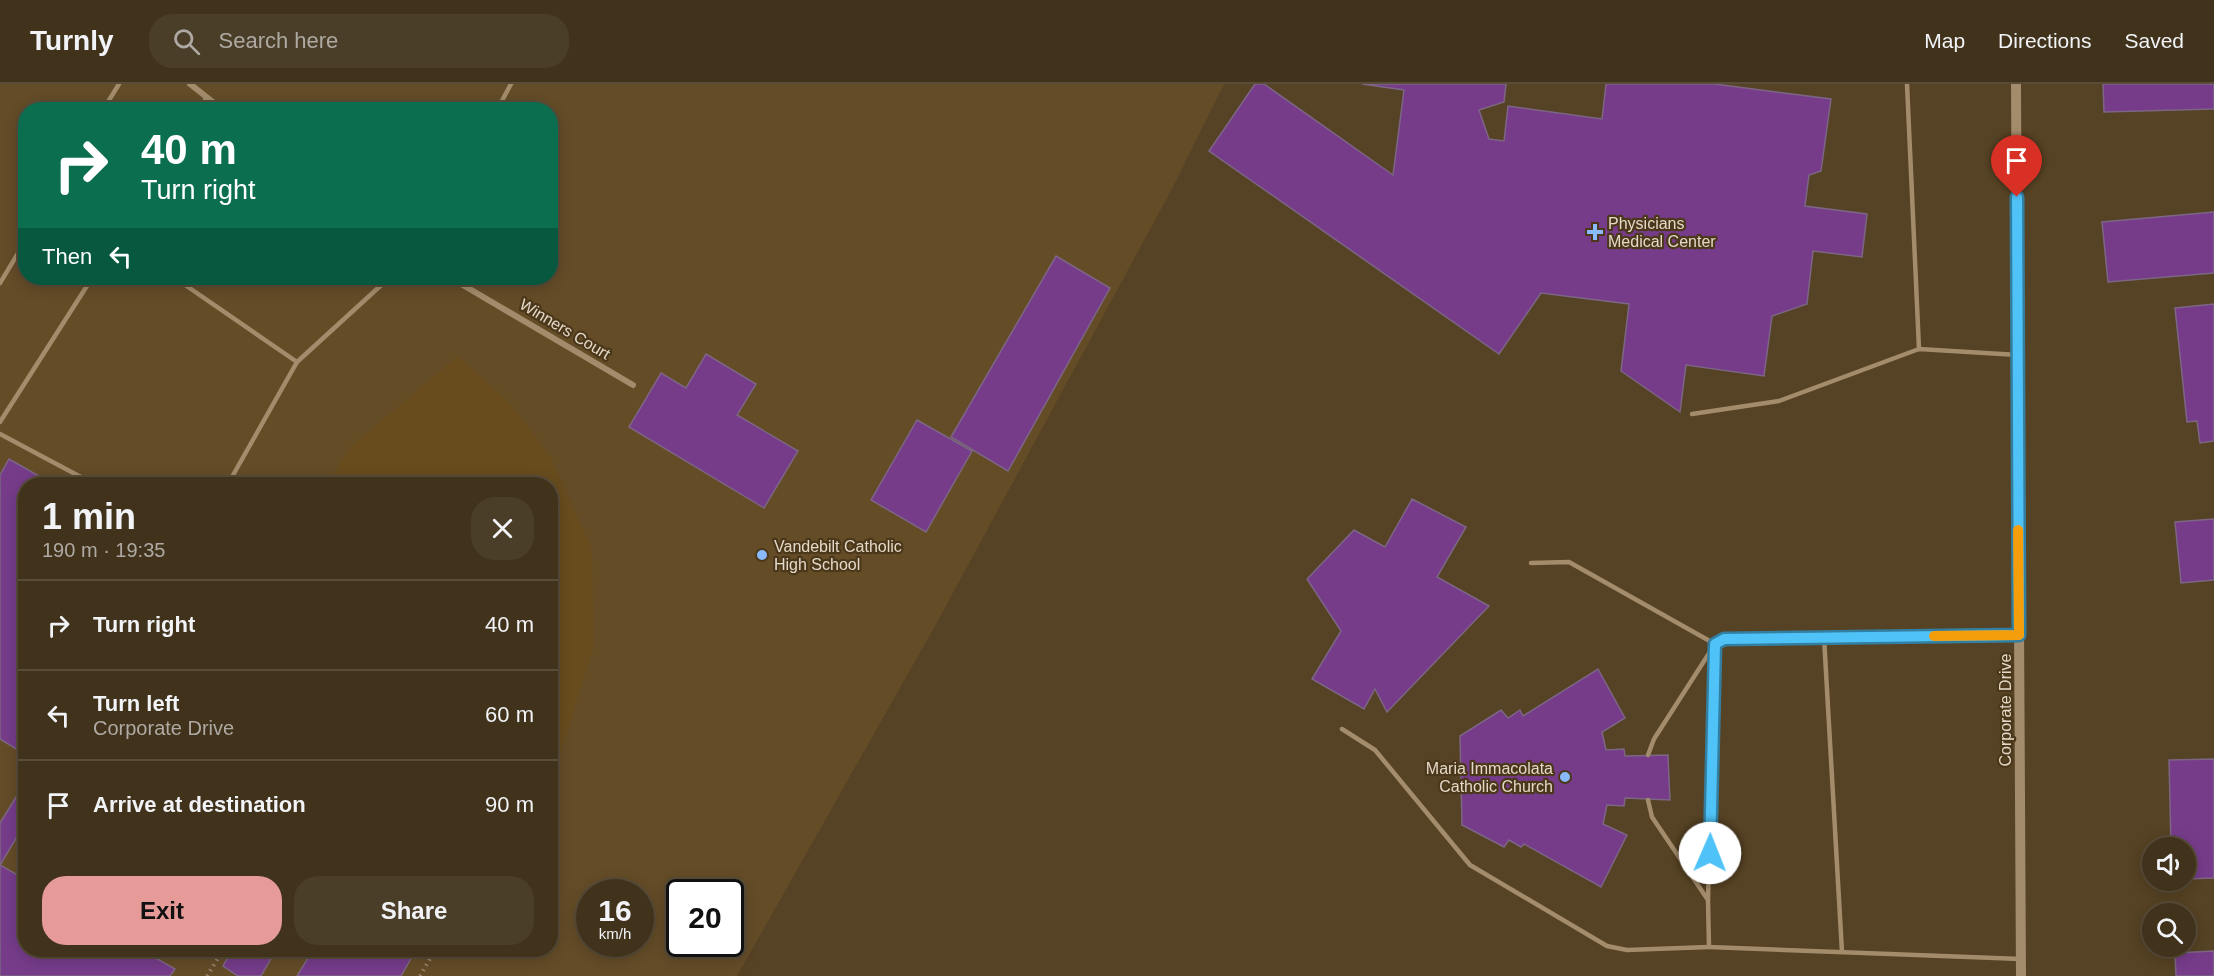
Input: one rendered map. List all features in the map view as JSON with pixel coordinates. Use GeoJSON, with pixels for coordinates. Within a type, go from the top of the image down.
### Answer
{"type":"FeatureCollection","features":[{"type":"Feature","properties":{"kind":"street"},"geometry":{"type":"LineString","coordinates":[[189,84],[213,102]]}},
{"type":"Feature","properties":{"kind":"street","name":"Corporate Drive"},"geometry":{"type":"LineString","coordinates":[[2016,84],[2021,976]]}},
{"type":"Feature","properties":{"kind":"street","name":"Winners Court"},"geometry":{"type":"LineString","coordinates":[[463,285],[633,385]]}},
{"type":"Feature","properties":{"kind":"lane"},"geometry":{"type":"LineString","coordinates":[[108,102],[118,84]]}},
{"type":"Feature","properties":{"kind":"lane"},"geometry":{"type":"LineString","coordinates":[[501,102],[511,84]]}},
{"type":"Feature","properties":{"kind":"lane"},"geometry":{"type":"LineString","coordinates":[[1907,84],[1919,349]]}},
{"type":"Feature","properties":{"kind":"lane"},"geometry":{"type":"LineString","coordinates":[[204,102],[207,97]]}},
{"type":"Feature","properties":{"kind":"lane"},"geometry":{"type":"LineString","coordinates":[[0,283],[18,253]]}},
{"type":"Feature","properties":{"kind":"lane"},"geometry":{"type":"LineString","coordinates":[[0,422],[88,285]]}},
{"type":"Feature","properties":{"kind":"lane"},"geometry":{"type":"LineString","coordinates":[[185,285],[297,362]]}},
{"type":"Feature","properties":{"kind":"lane"},"geometry":{"type":"LineString","coordinates":[[232,477],[297,362],[381,285]]}},
{"type":"Feature","properties":{"kind":"lane"},"geometry":{"type":"LineString","coordinates":[[1692,414],[1779,401],[1919,349],[2018,355]]}},
{"type":"Feature","properties":{"kind":"lane"},"geometry":{"type":"LineString","coordinates":[[0,434],[81,477]]}},
{"type":"Feature","properties":{"kind":"lane"},"geometry":{"type":"LineString","coordinates":[[1531,563],[1569,562],[1715,644]]}},
{"type":"Feature","properties":{"kind":"lane"},"geometry":{"type":"LineString","coordinates":[[1648,755],[1654,739],[1715,644],[1724,639],[2019,635]]}},
{"type":"Feature","properties":{"kind":"lane"},"geometry":{"type":"LineString","coordinates":[[1824,638],[1842,952]]}},
{"type":"Feature","properties":{"kind":"lane"},"geometry":{"type":"LineString","coordinates":[[1709,946],[1708,900],[1715,644]]}},
{"type":"Feature","properties":{"kind":"lane"},"geometry":{"type":"LineString","coordinates":[[1342,729],[1375,750],[1470,865],[1606,946],[1627,950],[1709,946],[2021,959]]}},
{"type":"Feature","properties":{"kind":"lane"},"geometry":{"type":"LineString","coordinates":[[1648,800],[1652,816],[1708,900]]}},
{"type":"Feature","properties":{"kind":"path"},"geometry":{"type":"LineString","coordinates":[[207,976],[219,957]]}},
{"type":"Feature","properties":{"kind":"path"},"geometry":{"type":"LineString","coordinates":[[420,976],[431,957]]}},
{"type":"Feature","properties":{"kind":"shaded area","name":"Vandebilt Catholic High School"},"geometry":{"type":"Polygon","coordinates":[[[0,84],[1224,84],[1173,187],[935,626],[737,976],[0,976],[0,84]]]}},
{"type":"Feature","properties":{"kind":"shaded area"},"geometry":{"type":"Polygon","coordinates":[[[458,356],[509,402],[549,454],[592,549],[594,645],[559,759],[558,477],[332,477],[349,448],[458,356]]]}},
{"type":"Feature","properties":{"kind":"building","name":"Physicians Medical Center"},"geometry":{"type":"Polygon","coordinates":[[[1255,84],[1264,84],[1393,175],[1404,90],[1362,84],[1506,84],[1504,102],[1479,110],[1489,139],[1504,141],[1508,106],[1602,119],[1606,84],[1715,84],[1831,99],[1821,171],[1809,175],[1805,206],[1867,214],[1862,257],[1813,251],[1807,304],[1772,316],[1764,376],[1686,365],[1680,412],[1621,371],[1629,304],[1541,293],[1499,354],[1209,151],[1255,84]]]}},
{"type":"Feature","properties":{"kind":"building"},"geometry":{"type":"Polygon","coordinates":[[[2103,84],[2214,84],[2214,109],[2104,112],[2103,84]]]}},
{"type":"Feature","properties":{"kind":"building"},"geometry":{"type":"Polygon","coordinates":[[[2214,212],[2214,273],[2108,282],[2102,222],[2214,212]]]}},
{"type":"Feature","properties":{"kind":"building"},"geometry":{"type":"Polygon","coordinates":[[[1056,256],[1110,288],[1008,471],[951,437],[1056,256]]]}},
{"type":"Feature","properties":{"kind":"building"},"geometry":{"type":"Polygon","coordinates":[[[2214,304],[2214,441],[2200,443],[2197,421],[2187,422],[2175,308],[2214,304]]]}},
{"type":"Feature","properties":{"kind":"building"},"geometry":{"type":"Polygon","coordinates":[[[706,354],[756,384],[737,415],[798,451],[764,508],[629,427],[661,373],[686,388],[706,354]]]}},
{"type":"Feature","properties":{"kind":"building"},"geometry":{"type":"Polygon","coordinates":[[[917,420],[972,451],[926,532],[871,500],[917,420]]]}},
{"type":"Feature","properties":{"kind":"building"},"geometry":{"type":"Polygon","coordinates":[[[9,459],[41,477],[18,477],[18,750],[0,739],[0,475],[9,459]]]}},
{"type":"Feature","properties":{"kind":"building"},"geometry":{"type":"Polygon","coordinates":[[[1412,499],[1466,527],[1437,577],[1489,606],[1387,712],[1375,689],[1364,709],[1312,679],[1341,631],[1307,579],[1354,530],[1385,547],[1412,499]]]}},
{"type":"Feature","properties":{"kind":"building"},"geometry":{"type":"Polygon","coordinates":[[[2214,519],[2214,580],[2181,583],[2175,522],[2214,519]]]}},
{"type":"Feature","properties":{"kind":"building","name":"Maria Immacolata Catholic Church"},"geometry":{"type":"Polygon","coordinates":[[[1598,669],[1625,718],[1602,732],[1606,750],[1624,749],[1625,756],[1668,755],[1670,800],[1625,798],[1624,806],[1607,805],[1603,824],[1627,835],[1601,887],[1524,844],[1521,847],[1509,840],[1504,847],[1462,825],[1460,736],[1501,710],[1508,718],[1520,710],[1523,716],[1598,669]]]}},
{"type":"Feature","properties":{"kind":"building"},"geometry":{"type":"Polygon","coordinates":[[[2214,759],[2214,878],[2196,879],[2196,837],[2171,837],[2169,760],[2214,759]]]}},
{"type":"Feature","properties":{"kind":"building"},"geometry":{"type":"Polygon","coordinates":[[[18,794],[18,835],[0,865],[0,823],[18,794]]]}},
{"type":"Feature","properties":{"kind":"building"},"geometry":{"type":"Polygon","coordinates":[[[0,865],[18,875],[18,957],[154,957],[175,969],[170,976],[0,976],[0,865]]]}},
{"type":"Feature","properties":{"kind":"building"},"geometry":{"type":"Polygon","coordinates":[[[2214,951],[2214,976],[2176,976],[2175,957],[2196,957],[2196,952],[2214,951]]]}},
{"type":"Feature","properties":{"kind":"building"},"geometry":{"type":"Polygon","coordinates":[[[228,957],[272,957],[261,976],[238,976],[223,966],[228,957]]]}},
{"type":"Feature","properties":{"kind":"building"},"geometry":{"type":"Polygon","coordinates":[[[309,957],[412,957],[401,976],[297,976],[309,957]]]}},
{"type":"Feature","properties":{"kind":"slow traffic"},"geometry":{"type":"LineString","coordinates":[[1934,636],[2019,635],[2018,530]]}},
{"type":"Feature","properties":{"kind":"place","name":"Physicians Medical Center"},"geometry":{"type":"Point","coordinates":[1595,232]}},
{"type":"Feature","properties":{"kind":"place","name":"Vandebilt Catholic High School"},"geometry":{"type":"Point","coordinates":[762,555]}},
{"type":"Feature","properties":{"kind":"place","name":"Maria Immacolata Catholic Church"},"geometry":{"type":"Point","coordinates":[1565,777]}},
{"type":"Feature","properties":{"kind":"route"},"geometry":{"type":"LineString","coordinates":[[1710,853],[1715,644],[1724,639],[2019,635],[2017,197]]}}]}
